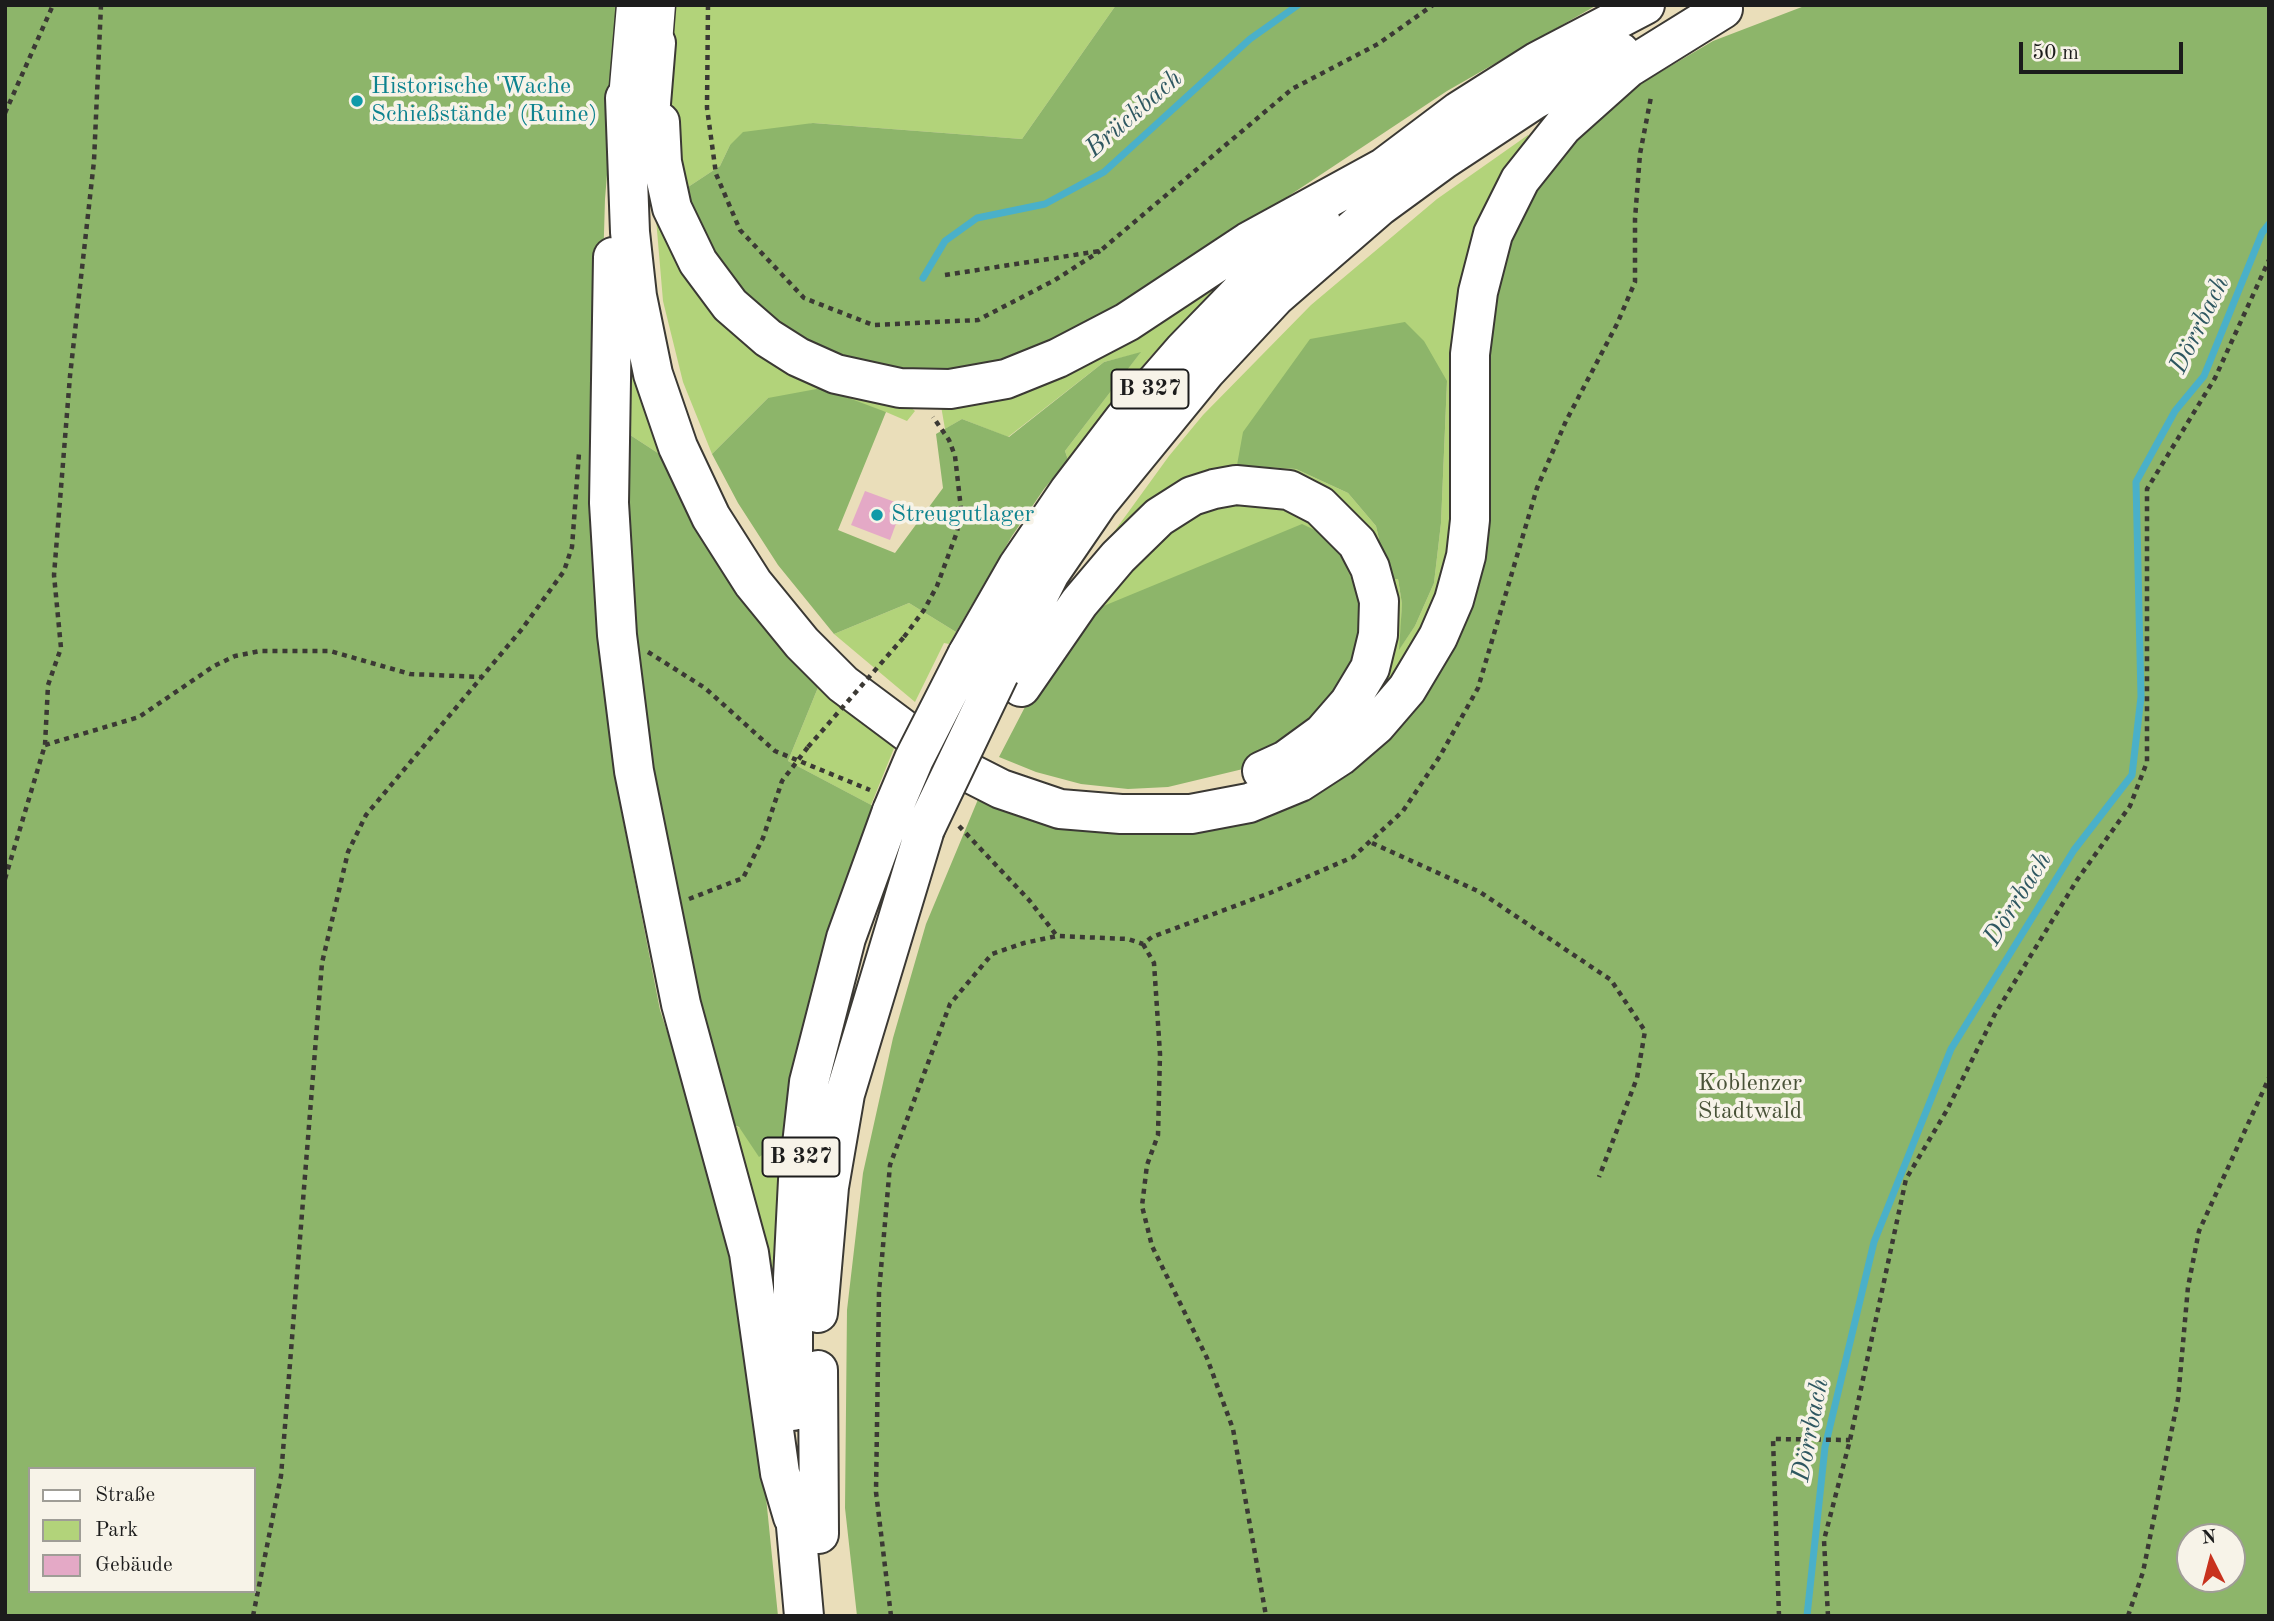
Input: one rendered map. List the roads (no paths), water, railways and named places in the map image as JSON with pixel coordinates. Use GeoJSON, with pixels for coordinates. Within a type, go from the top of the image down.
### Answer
{"type":"FeatureCollection","features":[{"type":"Feature","properties":{"kind":"highway","name":"B 327"},"geometry":{"type":"LineString","coordinates":[[804,1616],[793,1517],[793,1278],[798,1180],[809,1082],[883,801],[925,737],[967,655],[1018,566],[1069,491],[1124,419],[1184,350],[1247,285],[1314,224],[1385,166],[1459,111],[1538,61],[1645,5]]}},
{"type":"Feature","properties":{"kind":"highway"},"geometry":{"type":"LineString","coordinates":[[625,98],[630,232],[637,296],[653,374],[677,447],[711,517],[753,583],[802,643],[843,684],[946,761],[1001,789],[1060,809],[1121,814],[1191,814],[1248,803],[1300,782],[1340,756],[1376,725],[1407,689],[1438,637],[1454,600],[1466,556],[1470,520],[1470,354],[1478,292],[1493,234],[1520,180],[1563,126],[1628,68],[1727,7]]}},
{"type":"Feature","properties":{"kind":"highway","name":"B 327"},"geometry":{"type":"LineString","coordinates":[[826,1616],[817,1508],[818,1296],[829,1187],[845,1094],[860,1037],[938,818],[1010,681],[1050,573],[1098,503],[1198,380],[1276,297],[1380,206],[1534,100],[1630,46],[1727,7]]}},
{"type":"Feature","properties":{"kind":"highway"},"geometry":{"type":"LineString","coordinates":[[656,43],[662,162],[671,208],[698,262],[730,304],[768,338],[798,357],[836,374],[900,388],[950,389],[1006,379],[1058,358],[1127,323],[1248,242],[1385,166]]}},
{"type":"Feature","properties":{"kind":"highway"},"geometry":{"type":"LineString","coordinates":[[656,43],[646,161],[647,229],[654,293],[672,370],[697,440],[731,508],[771,568],[820,628],[906,706],[1006,771],[1062,790],[1122,797],[1186,794],[1243,779],[1286,760],[1323,733],[1349,702],[1370,668],[1378,635],[1379,612],[1370,568],[1346,530],[1333,516],[1305,498],[1271,486],[1236,485],[1214,489],[1192,496],[1159,517],[1124,551],[1010,681]]}},
{"type":"Feature","properties":{"kind":"highway"},"geometry":{"type":"LineString","coordinates":[[625,98],[614,237],[608,412],[609,503],[617,635],[634,771],[659,904],[681,1004],[750,1253],[780,1473],[793,1517]]}},
{"type":"Feature","properties":{"kind":"street"},"geometry":{"type":"LineString","coordinates":[[625,98],[633,5]]}},
{"type":"Feature","properties":{"kind":"street"},"geometry":{"type":"LineString","coordinates":[[656,43],[659,5]]}},
{"type":"Feature","properties":{"kind":"waterway","name":"Brückbach"},"geometry":{"type":"LineString","coordinates":[[923,278],[945,241],[977,218],[1045,204],[1104,172],[1250,39],[1298,5]]}},
{"type":"Feature","properties":{"kind":"waterway","name":"Dörrbach"},"geometry":{"type":"LineString","coordinates":[[1807,1616],[1825,1447],[1874,1242],[1951,1049],[2074,850],[2132,775],[2141,697],[2136,482],[2175,411],[2204,376],[2262,233],[2269,224]]}},
{"type":"Feature","properties":{"kind":"place","name":"Historische 'Wache Schießstände' (Ruine)"},"geometry":{"type":"Point","coordinates":[357,101]}},
{"type":"Feature","properties":{"kind":"place","name":"Streugutlager"},"geometry":{"type":"Point","coordinates":[877,515]}},
{"type":"Feature","properties":{"kind":"park label","name":"Koblenzer Stadtwald"},"geometry":{"type":"Point","coordinates":[1750,1098]}}]}
